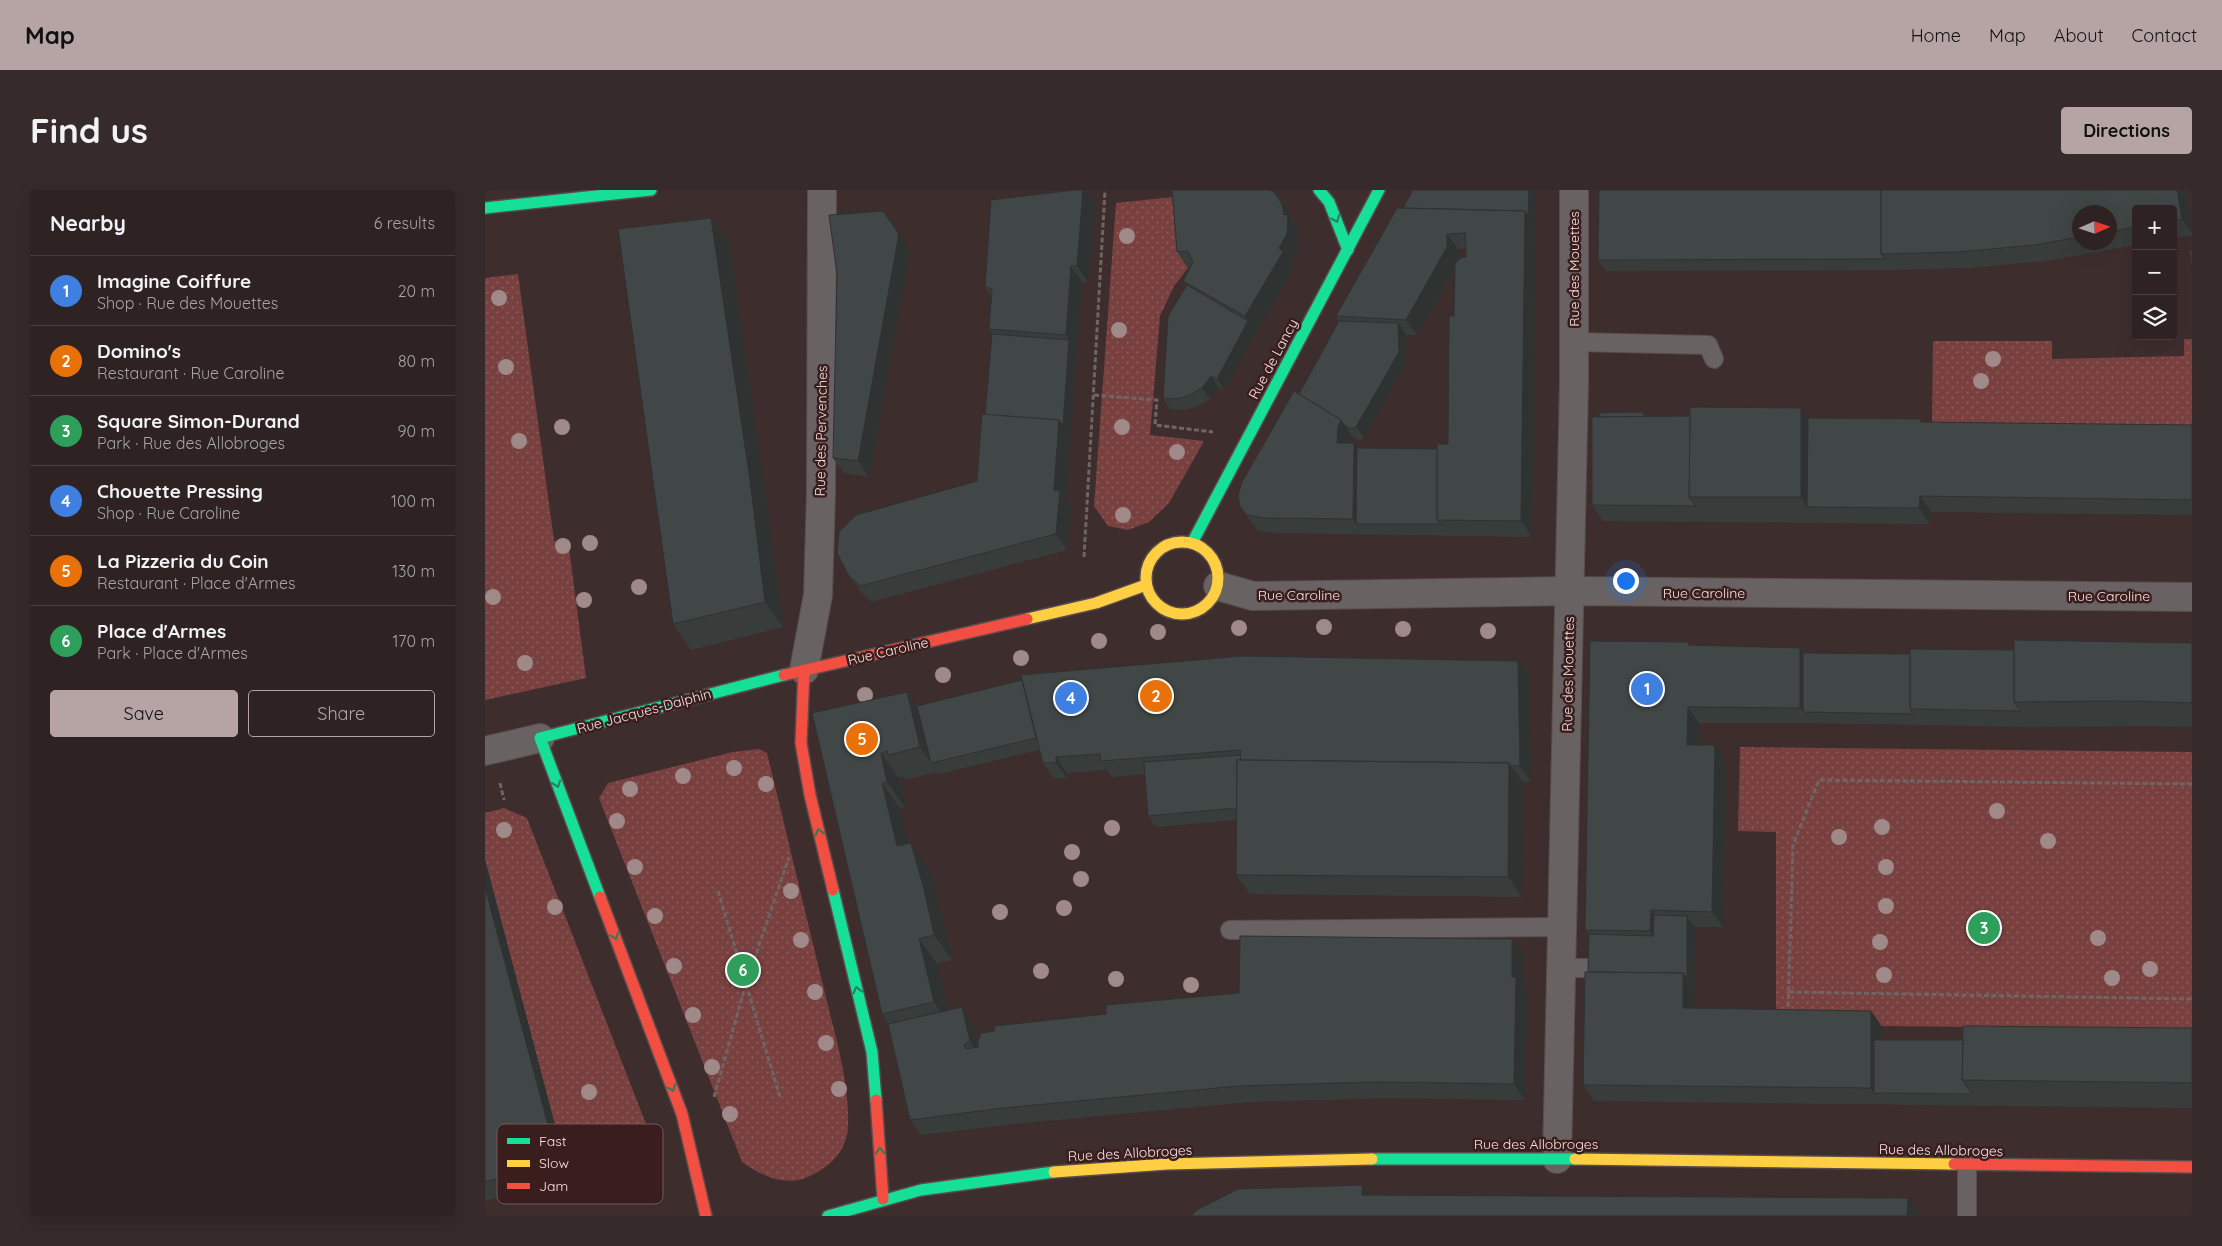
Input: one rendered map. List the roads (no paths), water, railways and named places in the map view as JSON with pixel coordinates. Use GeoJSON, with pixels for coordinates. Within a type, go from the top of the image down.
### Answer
{"type":"FeatureCollection","features":[{"type":"Feature","properties":{"kind":"street"},"geometry":{"type":"LineString","coordinates":[[485,208],[651,190]]}},
{"type":"Feature","properties":{"kind":"street","name":"Rue des Pervenches"},"geometry":{"type":"LineString","coordinates":[[804,670],[818,595],[822,190]]}},
{"type":"Feature","properties":{"kind":"street"},"geometry":{"type":"LineString","coordinates":[[1319,190],[1329,202],[1348,250]]}},
{"type":"Feature","properties":{"kind":"street","name":"Rue de Lancy"},"geometry":{"type":"LineString","coordinates":[[1192,543],[1379,190]]}},
{"type":"Feature","properties":{"kind":"street","name":"Rue des Mouettes"},"geometry":{"type":"LineString","coordinates":[[1557,1159],[1575,296],[1574,190]]}},
{"type":"Feature","properties":{"kind":"street"},"geometry":{"type":"LineString","coordinates":[[1177,541],[1192,543],[1205,549],[1214,559],[1218,572],[1218,586],[1212,599],[1202,609],[1188,614],[1174,614],[1161,608],[1151,598],[1146,585],[1146,570],[1152,556],[1163,546],[1177,541]]}},
{"type":"Feature","properties":{"kind":"street","name":"Rue Caroline"},"geometry":{"type":"LineString","coordinates":[[804,670],[1096,603],[1146,585]]}},
{"type":"Feature","properties":{"kind":"street","name":"Rue Caroline"},"geometry":{"type":"LineString","coordinates":[[1218,586],[1253,596],[1569,592],[2192,597]]}},
{"type":"Feature","properties":{"kind":"street"},"geometry":{"type":"LineString","coordinates":[[804,670],[801,742],[810,795],[872,1052],[883,1199]]}},
{"type":"Feature","properties":{"kind":"street","name":"Rue Jacques-Dalphin"},"geometry":{"type":"LineString","coordinates":[[485,751],[804,670]]}},
{"type":"Feature","properties":{"kind":"street"},"geometry":{"type":"LineString","coordinates":[[540,738],[682,1114],[706,1216]]}},
{"type":"Feature","properties":{"kind":"street","name":"Rue des Allobroges"},"geometry":{"type":"LineString","coordinates":[[828,1216],[883,1199],[929,1189],[1083,1169],[1301,1160],[1557,1159],[2192,1167]]}},
{"type":"Feature","properties":{"kind":"lane"},"geometry":{"type":"LineString","coordinates":[[1574,342],[1708,345],[1714,359]]}},
{"type":"Feature","properties":{"kind":"lane"},"geometry":{"type":"LineString","coordinates":[[1230,930],[1563,927]]}},
{"type":"Feature","properties":{"kind":"lane"},"geometry":{"type":"LineString","coordinates":[[1561,968],[1596,968]]}},
{"type":"Feature","properties":{"kind":"lane"},"geometry":{"type":"LineString","coordinates":[[1967,1165],[1967,1216]]}},
{"type":"Feature","properties":{"kind":"place","name":"Imagine Coiffure"},"geometry":{"type":"Point","coordinates":[1647,689]}},
{"type":"Feature","properties":{"kind":"place","name":"Domino's"},"geometry":{"type":"Point","coordinates":[1156,696]}},
{"type":"Feature","properties":{"kind":"place","name":"Chouette Pressing"},"geometry":{"type":"Point","coordinates":[1071,698]}},
{"type":"Feature","properties":{"kind":"place","name":"La Pizzeria du Coin"},"geometry":{"type":"Point","coordinates":[862,739]}},
{"type":"Feature","properties":{"kind":"place","name":"Square Simon-Durand"},"geometry":{"type":"Point","coordinates":[1984,928]}},
{"type":"Feature","properties":{"kind":"place","name":"Place d'Armes"},"geometry":{"type":"Point","coordinates":[743,970]}}]}
